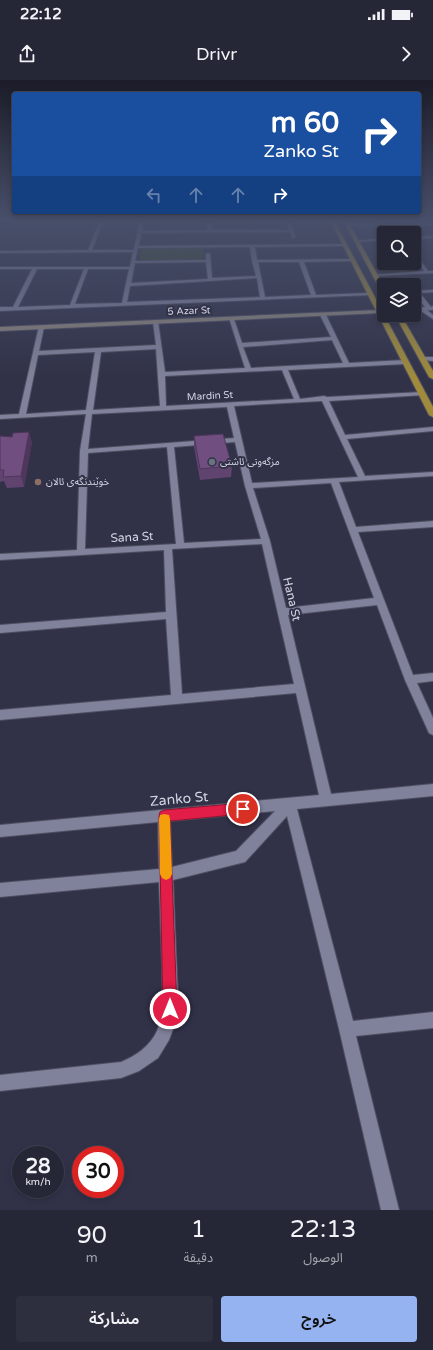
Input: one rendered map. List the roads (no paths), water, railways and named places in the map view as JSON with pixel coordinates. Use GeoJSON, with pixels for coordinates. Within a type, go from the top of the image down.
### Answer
{"type":"FeatureCollection","features":[{"type":"Feature","properties":{"kind":"highway"},"geometry":{"type":"LineString","coordinates":[[358,273],[377,310]]}},
{"type":"Feature","properties":{"kind":"highway"},"geometry":{"type":"LineString","coordinates":[[375,275],[377,279]]}},
{"type":"Feature","properties":{"kind":"highway"},"geometry":{"type":"LineString","coordinates":[[383,322],[433,415]]}},
{"type":"Feature","properties":{"kind":"highway"},"geometry":{"type":"LineString","coordinates":[[402,322],[433,377]]}},
{"type":"Feature","properties":{"kind":"main road","name":"5 Azar St"},"geometry":{"type":"LineString","coordinates":[[0,329],[120,321],[156,322],[323,315],[377,310]]}},
{"type":"Feature","properties":{"kind":"main road","name":"5 Azar St"},"geometry":{"type":"LineString","coordinates":[[0,323],[120,321],[377,310]]}},
{"type":"Feature","properties":{"kind":"street"},"geometry":{"type":"LineString","coordinates":[[15,308],[33,273]]}},
{"type":"Feature","properties":{"kind":"street"},"geometry":{"type":"LineString","coordinates":[[72,306],[84,273]]}},
{"type":"Feature","properties":{"kind":"street"},"geometry":{"type":"LineString","coordinates":[[124,304],[131,273]]}},
{"type":"Feature","properties":{"kind":"street"},"geometry":{"type":"LineString","coordinates":[[209,273],[210,281]]}},
{"type":"Feature","properties":{"kind":"street"},"geometry":{"type":"LineString","coordinates":[[257,273],[263,298]]}},
{"type":"Feature","properties":{"kind":"street"},"geometry":{"type":"LineString","coordinates":[[305,273],[314,296]]}},
{"type":"Feature","properties":{"kind":"street"},"geometry":{"type":"LineString","coordinates":[[375,275],[414,273]]}},
{"type":"Feature","properties":{"kind":"street"},"geometry":{"type":"LineString","coordinates":[[128,284],[210,281],[258,277]]}},
{"type":"Feature","properties":{"kind":"street"},"geometry":{"type":"LineString","coordinates":[[421,292],[433,291]]}},
{"type":"Feature","properties":{"kind":"street"},"geometry":{"type":"LineString","coordinates":[[0,309],[369,294]]}},
{"type":"Feature","properties":{"kind":"street"},"geometry":{"type":"LineString","coordinates":[[421,300],[431,308]]}},
{"type":"Feature","properties":{"kind":"street"},"geometry":{"type":"LineString","coordinates":[[422,309],[431,308]]}},
{"type":"Feature","properties":{"kind":"street"},"geometry":{"type":"LineString","coordinates":[[422,309],[433,317]]}},
{"type":"Feature","properties":{"kind":"street"},"geometry":{"type":"LineString","coordinates":[[323,315],[348,365]]}},
{"type":"Feature","properties":{"kind":"street"},"geometry":{"type":"LineString","coordinates":[[231,319],[248,370]]}},
{"type":"Feature","properties":{"kind":"street"},"geometry":{"type":"LineString","coordinates":[[156,322],[162,374],[163,408]]}},
{"type":"Feature","properties":{"kind":"street"},"geometry":{"type":"LineString","coordinates":[[22,416],[41,327]]}},
{"type":"Feature","properties":{"kind":"street"},"geometry":{"type":"LineString","coordinates":[[240,345],[334,338]]}},
{"type":"Feature","properties":{"kind":"street"},"geometry":{"type":"LineString","coordinates":[[35,353],[159,347]]}},
{"type":"Feature","properties":{"kind":"street"},"geometry":{"type":"LineString","coordinates":[[81,552],[84,451],[98,351]]}},
{"type":"Feature","properties":{"kind":"street"},"geometry":{"type":"LineString","coordinates":[[423,359],[433,359]]}},
{"type":"Feature","properties":{"kind":"street"},"geometry":{"type":"LineString","coordinates":[[162,374],[405,362]]}},
{"type":"Feature","properties":{"kind":"street"},"geometry":{"type":"LineString","coordinates":[[284,368],[297,400]]}},
{"type":"Feature","properties":{"kind":"street","name":"Mardin St"},"geometry":{"type":"LineString","coordinates":[[0,417],[90,411],[230,405],[324,398],[422,394]]}},
{"type":"Feature","properties":{"kind":"street"},"geometry":{"type":"LineString","coordinates":[[324,398],[362,478]]}},
{"type":"Feature","properties":{"kind":"street","name":"Hana St"},"geometry":{"type":"LineString","coordinates":[[230,405],[249,486],[266,541],[326,800]]}},
{"type":"Feature","properties":{"kind":"street"},"geometry":{"type":"LineString","coordinates":[[343,437],[433,430]]}},
{"type":"Feature","properties":{"kind":"street"},"geometry":{"type":"LineString","coordinates":[[84,451],[237,440]]}},
{"type":"Feature","properties":{"kind":"street"},"geometry":{"type":"LineString","coordinates":[[170,445],[180,546]]}},
{"type":"Feature","properties":{"kind":"street"},"geometry":{"type":"LineString","coordinates":[[249,486],[433,474]]}},
{"type":"Feature","properties":{"kind":"street"},"geometry":{"type":"LineString","coordinates":[[334,480],[410,680],[433,730]]}},
{"type":"Feature","properties":{"kind":"street"},"geometry":{"type":"LineString","coordinates":[[352,530],[433,524]]}},
{"type":"Feature","properties":{"kind":"street","name":"Sana St"},"geometry":{"type":"LineString","coordinates":[[0,557],[266,541]]}},
{"type":"Feature","properties":{"kind":"street"},"geometry":{"type":"LineString","coordinates":[[168,547],[177,698]]}},
{"type":"Feature","properties":{"kind":"street"},"geometry":{"type":"LineString","coordinates":[[282,612],[380,602]]}},
{"type":"Feature","properties":{"kind":"street"},"geometry":{"type":"LineString","coordinates":[[0,629],[171,615]]}},
{"type":"Feature","properties":{"kind":"street"},"geometry":{"type":"LineString","coordinates":[[410,680],[433,677]]}},
{"type":"Feature","properties":{"kind":"street"},"geometry":{"type":"LineString","coordinates":[[0,715],[300,688]]}},
{"type":"Feature","properties":{"kind":"street","name":"Zanko St"},"geometry":{"type":"LineString","coordinates":[[0,831],[433,790]]}},
{"type":"Feature","properties":{"kind":"street"},"geometry":{"type":"LineString","coordinates":[[0,890],[166,876],[240,857],[290,804]]}},
{"type":"Feature","properties":{"kind":"street"},"geometry":{"type":"LineString","coordinates":[[290,804],[347,1029],[390,1210]]}},
{"type":"Feature","properties":{"kind":"street"},"geometry":{"type":"LineString","coordinates":[[0,1083],[121,1070],[137,1065],[152,1053],[163,1037],[169,1019],[164,816]]}},
{"type":"Feature","properties":{"kind":"street"},"geometry":{"type":"LineString","coordinates":[[347,1029],[433,1020]]}},
{"type":"Feature","properties":{"kind":"place","name":"مزگەوتی ئاشتی"},"geometry":{"type":"Point","coordinates":[212,462]}},
{"type":"Feature","properties":{"kind":"place","name":"خوێندنگەی ئالان"},"geometry":{"type":"Point","coordinates":[38,482]}}]}
